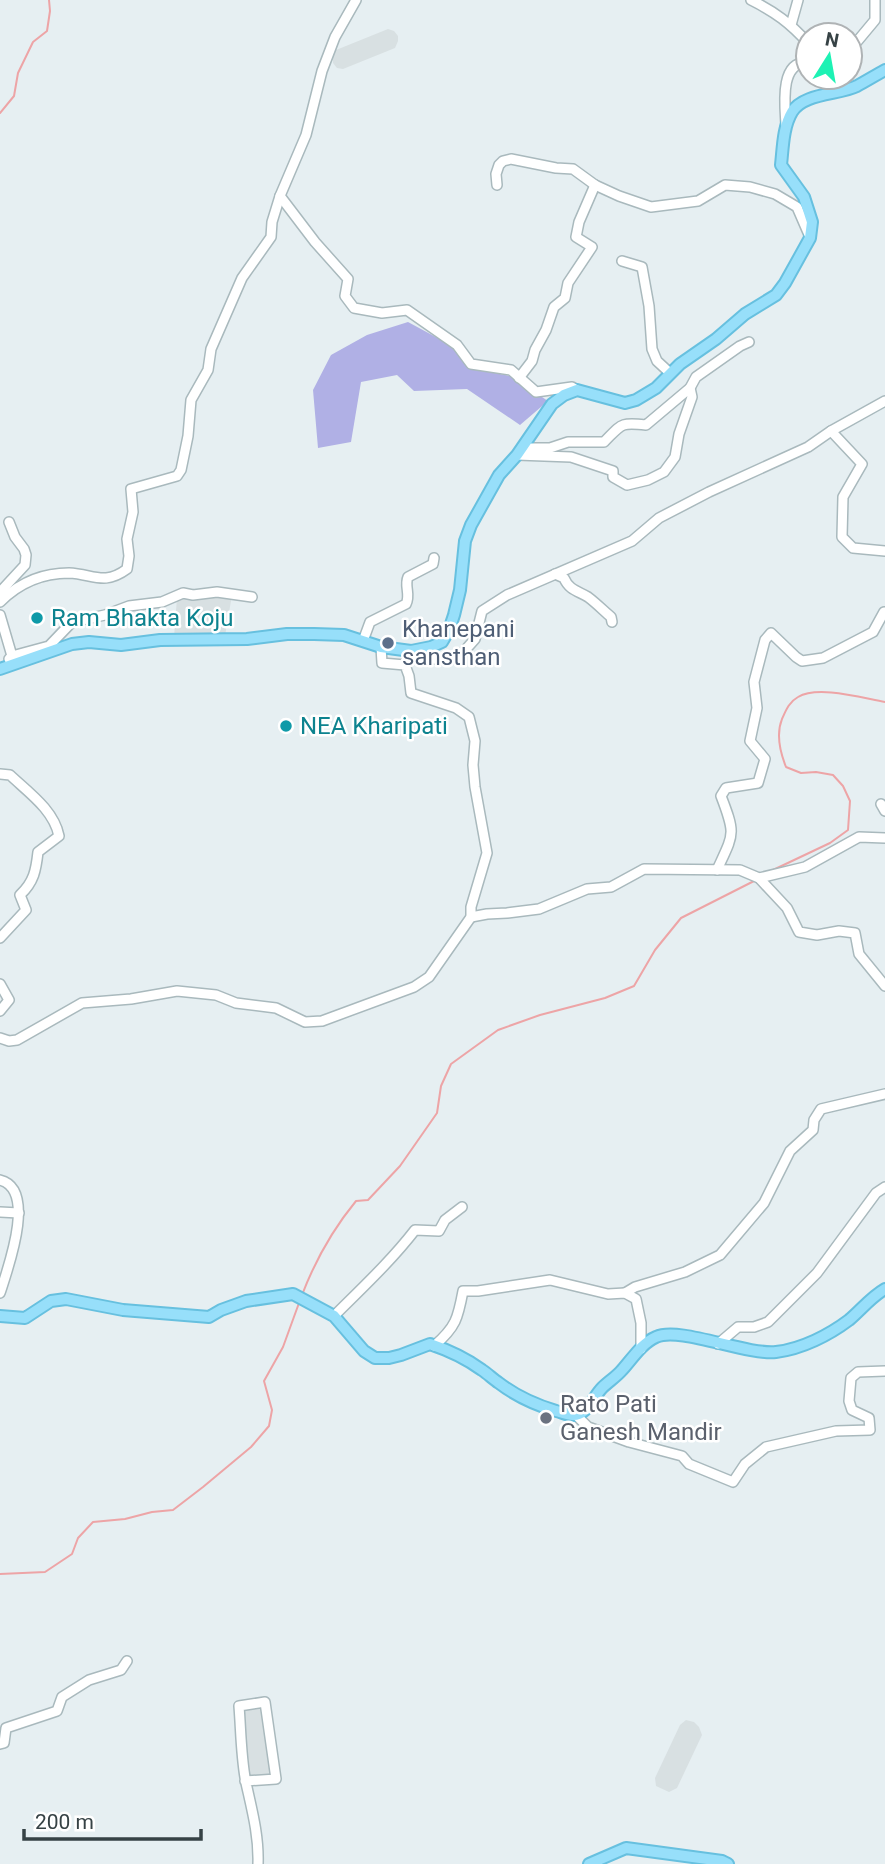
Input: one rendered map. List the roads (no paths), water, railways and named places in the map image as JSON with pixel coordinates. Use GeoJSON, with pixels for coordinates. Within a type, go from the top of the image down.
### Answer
{"type":"FeatureCollection","features":[{"type":"Feature","properties":{"kind":"main road"},"geometry":{"type":"LineString","coordinates":[[0,669],[72,644],[89,642],[121,645],[160,640],[247,639],[314,634],[344,635],[381,647],[411,651],[442,642],[449,630],[460,590],[467,533],[499,475],[552,404],[577,390],[625,403],[636,400],[656,388],[680,364],[716,339],[745,314],[776,295],[810,238],[812,222],[804,197],[781,165],[786,127],[793,111],[798,105],[818,96],[856,87],[885,70]]}},
{"type":"Feature","properties":{"kind":"main road"},"geometry":{"type":"LineString","coordinates":[[0,1316],[25,1318],[51,1301],[66,1299],[123,1310],[209,1317],[246,1301],[293,1294],[334,1316],[364,1352],[375,1358],[401,1355],[427,1344],[435,1346],[478,1367],[527,1400],[576,1415],[585,1410],[598,1392],[621,1372],[649,1341],[661,1335],[688,1336],[762,1352],[776,1352],[798,1347],[833,1330],[848,1321],[876,1294],[885,1289]]}},
{"type":"Feature","properties":{"kind":"main road"},"geometry":{"type":"LineString","coordinates":[[589,1864],[626,1848],[728,1864]]}},
{"type":"Feature","properties":{"kind":"street"},"geometry":{"type":"LineString","coordinates":[[0,601],[12,590],[46,575],[71,573],[108,579],[127,569],[127,539],[133,512],[131,489],[177,476],[181,470],[191,401],[208,370],[211,349],[242,278],[271,237],[272,222],[280,196],[306,135],[318,84],[335,37],[356,0]]}},
{"type":"Feature","properties":{"kind":"street"},"geometry":{"type":"LineString","coordinates":[[751,0],[773,11],[794,28]]}},
{"type":"Feature","properties":{"kind":"street"},"geometry":{"type":"LineString","coordinates":[[791,25],[798,0]]}},
{"type":"Feature","properties":{"kind":"street"},"geometry":{"type":"LineString","coordinates":[[864,33],[875,20],[875,0]]}},
{"type":"Feature","properties":{"kind":"street"},"geometry":{"type":"LineString","coordinates":[[786,127],[785,86],[794,69]]}},
{"type":"Feature","properties":{"kind":"street"},"geometry":{"type":"LineString","coordinates":[[497,185],[499,165],[511,159],[573,169],[595,185],[652,207],[698,201],[726,185],[750,187],[775,194],[797,207],[810,238]]}},
{"type":"Feature","properties":{"kind":"street"},"geometry":{"type":"LineString","coordinates":[[519,378],[532,361],[554,307],[565,298],[568,283],[593,247],[576,237],[579,222],[595,185]]}},
{"type":"Feature","properties":{"kind":"street"},"geometry":{"type":"LineString","coordinates":[[280,196],[348,279],[345,296],[354,308],[382,313],[407,310],[457,345],[471,364],[511,370],[536,392],[572,387],[577,390]]}},
{"type":"Feature","properties":{"kind":"street"},"geometry":{"type":"LineString","coordinates":[[622,261],[642,267],[649,306],[652,349],[657,360],[670,373]]}},
{"type":"Feature","properties":{"kind":"street"},"geometry":{"type":"LineString","coordinates":[[519,451],[550,448],[568,442],[604,442],[621,425],[646,425],[690,388],[696,377],[749,342]]}},
{"type":"Feature","properties":{"kind":"street"},"geometry":{"type":"LineString","coordinates":[[519,451],[571,457],[613,471],[613,477],[627,485],[648,480],[664,472],[675,457],[679,434],[692,397],[690,388]]}},
{"type":"Feature","properties":{"kind":"street"},"geometry":{"type":"LineString","coordinates":[[411,651],[423,658],[447,660],[459,657],[475,639],[482,611],[507,595],[632,541],[659,517],[808,447],[885,401]]}},
{"type":"Feature","properties":{"kind":"street"},"geometry":{"type":"LineString","coordinates":[[831,431],[862,464],[843,497],[842,537],[853,548],[885,551]]}},
{"type":"Feature","properties":{"kind":"street"},"geometry":{"type":"LineString","coordinates":[[0,592],[25,565],[24,549],[9,522]]}},
{"type":"Feature","properties":{"kind":"street"},"geometry":{"type":"LineString","coordinates":[[363,641],[370,622],[406,604],[409,599],[406,581],[408,577],[433,564],[434,558]]}},
{"type":"Feature","properties":{"kind":"street"},"geometry":{"type":"LineString","coordinates":[[555,574],[564,579],[568,587],[588,598],[611,617],[612,622]]}},
{"type":"Feature","properties":{"kind":"street"},"geometry":{"type":"LineString","coordinates":[[0,669],[12,656],[49,646],[72,622],[129,606],[162,602],[183,593],[192,595],[217,592],[252,597]]}},
{"type":"Feature","properties":{"kind":"street"},"geometry":{"type":"LineString","coordinates":[[717,870],[732,839],[732,824],[721,796],[726,788],[758,783],[765,759],[750,741],[757,708],[754,682],[765,640],[772,633],[802,661],[823,658],[873,632],[884,612]]}},
{"type":"Feature","properties":{"kind":"street"},"geometry":{"type":"LineString","coordinates":[[0,615],[12,656]]}},
{"type":"Feature","properties":{"kind":"street"},"geometry":{"type":"LineString","coordinates":[[0,1038],[17,1040],[82,1003],[131,999],[177,991],[212,994],[236,1003],[271,1006],[305,1022],[322,1021],[414,987],[429,977],[471,917],[471,907],[487,853],[475,787],[475,741],[469,717],[456,708],[411,692],[405,666],[382,663],[381,647]]}},
{"type":"Feature","properties":{"kind":"street"},"geometry":{"type":"LineString","coordinates":[[0,775],[10,775],[45,808],[57,826],[58,836],[38,852],[36,874],[29,887],[20,895],[26,910],[0,938]]}},
{"type":"Feature","properties":{"kind":"street"},"geometry":{"type":"LineString","coordinates":[[759,878],[805,867],[859,837],[885,838]]}},
{"type":"Feature","properties":{"kind":"street"},"geometry":{"type":"LineString","coordinates":[[471,917],[539,909],[587,889],[611,887],[644,869],[740,870],[759,878],[787,908],[799,932],[817,935],[839,931],[855,933],[859,954],[885,986]]}},
{"type":"Feature","properties":{"kind":"street"},"geometry":{"type":"LineString","coordinates":[[0,984],[9,1000],[0,1011]]}},
{"type":"Feature","properties":{"kind":"street"},"geometry":{"type":"LineString","coordinates":[[435,1346],[450,1333],[458,1316],[463,1291],[550,1280],[608,1294],[625,1293],[635,1287],[685,1272],[720,1255],[764,1203],[790,1151],[813,1130],[814,1120],[821,1109],[885,1094]]}},
{"type":"Feature","properties":{"kind":"street"},"geometry":{"type":"LineString","coordinates":[[0,1180],[9,1182],[19,1199],[13,1248],[0,1293]]}},
{"type":"Feature","properties":{"kind":"street"},"geometry":{"type":"LineString","coordinates":[[718,1344],[738,1327],[754,1327],[768,1322],[817,1273],[876,1193],[885,1188]]}},
{"type":"Feature","properties":{"kind":"street"},"geometry":{"type":"LineString","coordinates":[[334,1316],[401,1250],[415,1230],[439,1231],[445,1220],[462,1207]]}},
{"type":"Feature","properties":{"kind":"street"},"geometry":{"type":"LineString","coordinates":[[0,1212],[19,1213]]}},
{"type":"Feature","properties":{"kind":"street"},"geometry":{"type":"LineString","coordinates":[[0,1246],[13,1248]]}},
{"type":"Feature","properties":{"kind":"street"},"geometry":{"type":"LineString","coordinates":[[625,1293],[636,1299],[641,1323],[641,1349]]}},
{"type":"Feature","properties":{"kind":"street"},"geometry":{"type":"LineString","coordinates":[[576,1415],[588,1427],[629,1442],[682,1456],[689,1464],[733,1482],[745,1464],[766,1447],[836,1431],[870,1430],[869,1418],[852,1410],[849,1401],[850,1378],[858,1372],[885,1371]]}},
{"type":"Feature","properties":{"kind":"street"},"geometry":{"type":"LineString","coordinates":[[0,1744],[4,1743],[6,1728],[57,1711],[62,1697],[89,1680],[121,1670],[127,1661]]}},
{"type":"Feature","properties":{"kind":"street"},"geometry":{"type":"LineString","coordinates":[[245,1781],[276,1779],[265,1702],[239,1706],[245,1781],[252,1804],[259,1852],[258,1864]]}},
{"type":"Feature","properties":{"kind":"waterway"},"geometry":{"type":"LineString","coordinates":[[0,113],[14,96],[18,73],[33,42],[47,31],[49,0]]}},
{"type":"Feature","properties":{"kind":"waterway"},"geometry":{"type":"LineString","coordinates":[[773,870],[830,843],[848,830],[850,801],[843,786],[833,775],[801,773],[786,767],[779,731],[788,706],[798,697],[817,692],[885,702]]}},
{"type":"Feature","properties":{"kind":"waterway"},"geometry":{"type":"LineString","coordinates":[[302,1295],[325,1246],[356,1201],[368,1200],[400,1166],[437,1113],[441,1086],[451,1064],[498,1030],[540,1015],[605,998],[634,986],[655,950],[681,918],[756,880]]}},
{"type":"Feature","properties":{"kind":"waterway"},"geometry":{"type":"LineString","coordinates":[[0,1574],[45,1572],[72,1554],[78,1538],[93,1522],[173,1510],[251,1447],[269,1426],[272,1410],[264,1381],[283,1347],[299,1303]]}},
{"type":"Feature","properties":{"kind":"place","name":"Ram Bhakta Koju"},"geometry":{"type":"Point","coordinates":[37,618]}},
{"type":"Feature","properties":{"kind":"place","name":"Khanepani sansthan"},"geometry":{"type":"Point","coordinates":[388,643]}},
{"type":"Feature","properties":{"kind":"place","name":"NEA Kharipati"},"geometry":{"type":"Point","coordinates":[286,726]}},
{"type":"Feature","properties":{"kind":"place","name":"Rato Pati Ganesh Mandir"},"geometry":{"type":"Point","coordinates":[546,1418]}}]}
